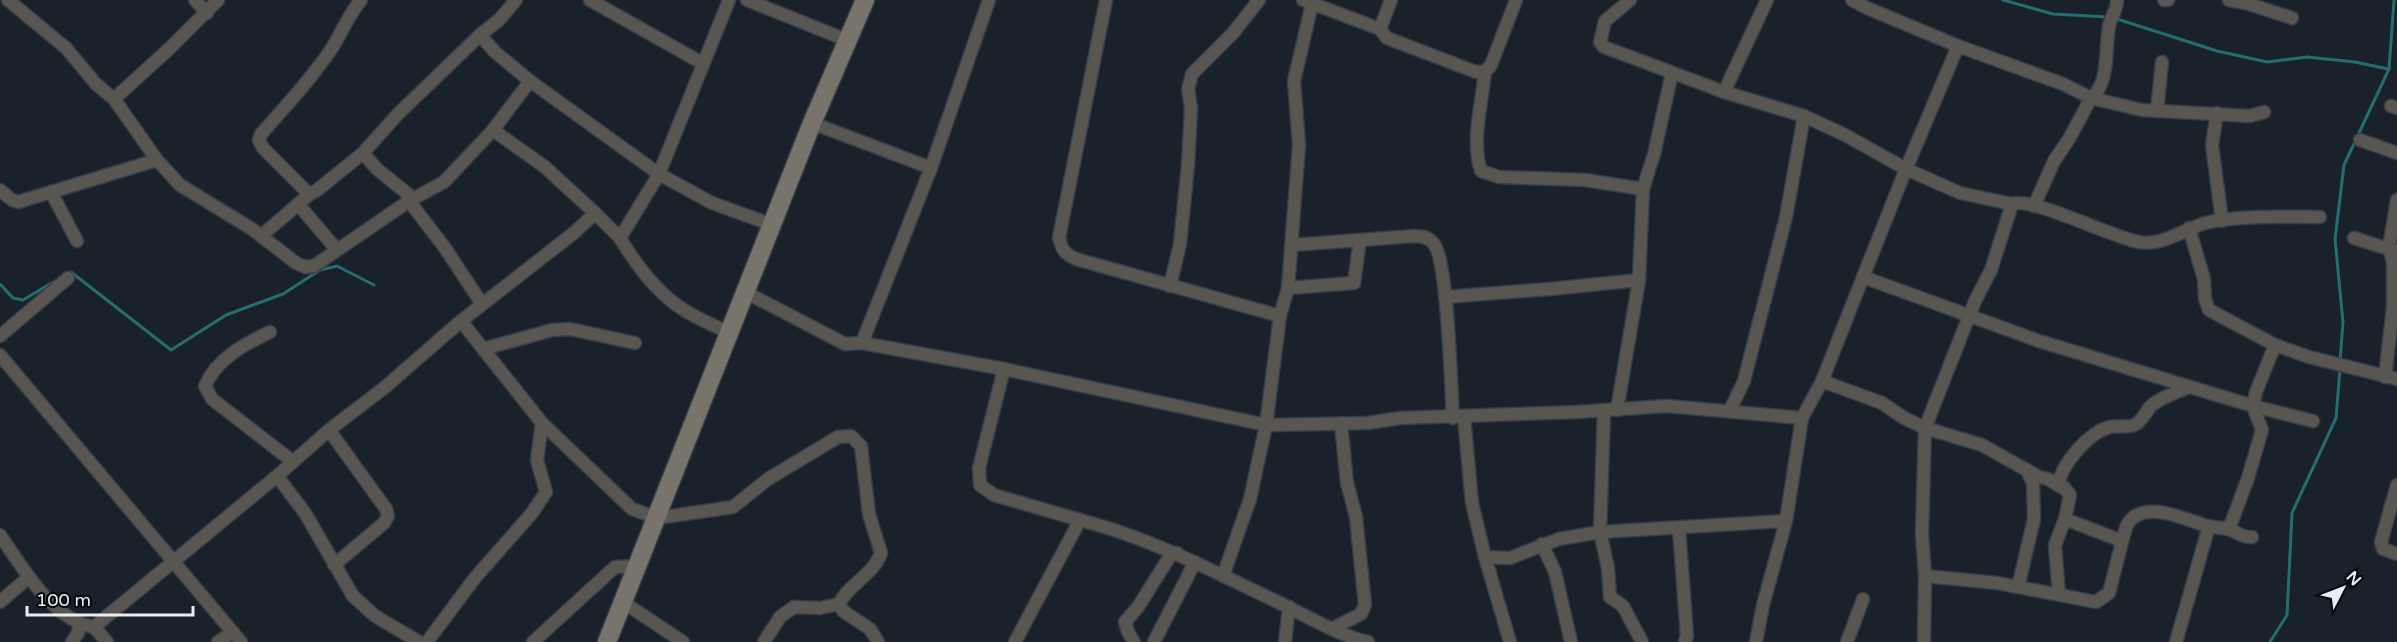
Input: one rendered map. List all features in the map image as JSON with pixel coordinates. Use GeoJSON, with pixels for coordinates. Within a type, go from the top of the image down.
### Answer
{"type":"FeatureCollection","features":[{"type":"Feature","properties":{"kind":"main road"},"geometry":{"type":"LineString","coordinates":[[607,642],[812,123],[866,0]]}},
{"type":"Feature","properties":{"kind":"street"},"geometry":{"type":"LineString","coordinates":[[0,9],[9,0],[66,48],[96,84],[114,99],[157,160],[180,185],[305,267],[314,266],[412,200],[444,182],[493,130],[530,81]]}},
{"type":"Feature","properties":{"kind":"street"},"geometry":{"type":"LineString","coordinates":[[195,0],[207,12]]}},
{"type":"Feature","properties":{"kind":"street"},"geometry":{"type":"LineString","coordinates":[[114,99],[218,0]]}},
{"type":"Feature","properties":{"kind":"street"},"geometry":{"type":"LineString","coordinates":[[311,193],[306,191],[263,148],[259,140],[261,134],[303,88],[333,46],[355,7],[362,0]]}},
{"type":"Feature","properties":{"kind":"street"},"geometry":{"type":"LineString","coordinates":[[261,236],[363,153],[398,114],[480,35],[499,20],[516,0]]}},
{"type":"Feature","properties":{"kind":"street"},"geometry":{"type":"LineString","coordinates":[[620,237],[659,174],[729,0]]}},
{"type":"Feature","properties":{"kind":"street"},"geometry":{"type":"LineString","coordinates":[[747,0],[849,41]]}},
{"type":"Feature","properties":{"kind":"street"},"geometry":{"type":"LineString","coordinates":[[862,343],[931,168],[989,0]]}},
{"type":"Feature","properties":{"kind":"street"},"geometry":{"type":"LineString","coordinates":[[1106,0],[1059,238],[1061,248],[1066,255],[1076,259],[1280,316]]}},
{"type":"Feature","properties":{"kind":"street"},"geometry":{"type":"LineString","coordinates":[[1170,286],[1180,244],[1191,108],[1188,89],[1192,74],[1233,33],[1259,0]]}},
{"type":"Feature","properties":{"kind":"street"},"geometry":{"type":"LineString","coordinates":[[1380,29],[1391,0]]}},
{"type":"Feature","properties":{"kind":"street"},"geometry":{"type":"LineString","coordinates":[[1516,0],[1491,65],[1485,72],[1478,141],[1481,171],[1499,177],[1585,180],[1643,189]]}},
{"type":"Feature","properties":{"kind":"street"},"geometry":{"type":"LineString","coordinates":[[1630,0],[1605,21],[1600,42],[1604,47],[1724,93],[1804,116],[1845,135],[1906,169],[1960,193],[2012,204],[2017,202],[2034,206],[2139,242],[2150,243],[2189,228],[2222,221],[2320,217]]}},
{"type":"Feature","properties":{"kind":"street"},"geometry":{"type":"LineString","coordinates":[[1724,93],[1767,0]]}},
{"type":"Feature","properties":{"kind":"street"},"geometry":{"type":"LineString","coordinates":[[1852,0],[1958,46],[2063,84],[2091,98],[2157,111],[2250,116],[2264,112]]}},
{"type":"Feature","properties":{"kind":"street"},"geometry":{"type":"LineString","coordinates":[[2229,0],[2246,1],[2292,18]]}},
{"type":"Feature","properties":{"kind":"street"},"geometry":{"type":"LineString","coordinates":[[593,1],[702,63]]}},
{"type":"Feature","properties":{"kind":"street"},"geometry":{"type":"LineString","coordinates":[[1223,576],[1250,499],[1266,425],[1280,316],[1288,288],[1299,145],[1294,81],[1307,2],[1380,29],[1387,38],[1476,72],[1485,72]]}},
{"type":"Feature","properties":{"kind":"street"},"geometry":{"type":"LineString","coordinates":[[2034,206],[2054,161],[2091,98],[2097,94],[2106,65],[2110,23],[2117,4]]}},
{"type":"Feature","properties":{"kind":"street"},"geometry":{"type":"LineString","coordinates":[[480,35],[495,52],[530,81],[659,174],[712,203],[773,225]]}},
{"type":"Feature","properties":{"kind":"street"},"geometry":{"type":"LineString","coordinates":[[1756,642],[1763,605],[1786,521],[1802,418],[1822,381],[1906,169],[1958,46]]}},
{"type":"Feature","properties":{"kind":"street"},"geometry":{"type":"LineString","coordinates":[[2157,111],[2162,62]]}},
{"type":"Feature","properties":{"kind":"street"},"geometry":{"type":"LineString","coordinates":[[1617,410],[1639,280],[1643,189],[1654,154],[1672,73]]}},
{"type":"Feature","properties":{"kind":"street"},"geometry":{"type":"LineString","coordinates":[[2217,113],[2212,145],[2222,221]]}},
{"type":"Feature","properties":{"kind":"street"},"geometry":{"type":"LineString","coordinates":[[1730,410],[1744,381],[1786,217],[1804,116]]}},
{"type":"Feature","properties":{"kind":"street"},"geometry":{"type":"LineString","coordinates":[[812,123],[931,168]]}},
{"type":"Feature","properties":{"kind":"street"},"geometry":{"type":"LineString","coordinates":[[493,130],[545,167],[595,213],[620,237],[637,266],[666,295],[684,310],[730,333]]}},
{"type":"Feature","properties":{"kind":"street"},"geometry":{"type":"LineString","coordinates":[[2360,140],[2397,153]]}},
{"type":"Feature","properties":{"kind":"street"},"geometry":{"type":"LineString","coordinates":[[363,153],[377,169],[412,200],[483,304]]}},
{"type":"Feature","properties":{"kind":"street"},"geometry":{"type":"LineString","coordinates":[[0,190],[18,202],[157,160]]}},
{"type":"Feature","properties":{"kind":"street"},"geometry":{"type":"LineString","coordinates":[[51,192],[77,241]]}},
{"type":"Feature","properties":{"kind":"street"},"geometry":{"type":"LineString","coordinates":[[2189,228],[2202,271],[2205,299],[2209,310],[2275,345],[2391,378],[2393,250],[2397,200]]}},
{"type":"Feature","properties":{"kind":"street"},"geometry":{"type":"LineString","coordinates":[[298,204],[337,250]]}},
{"type":"Feature","properties":{"kind":"street"},"geometry":{"type":"LineString","coordinates":[[1924,642],[1925,576],[1922,533],[1925,428],[1991,270],[2012,204]]}},
{"type":"Feature","properties":{"kind":"street"},"geometry":{"type":"LineString","coordinates":[[94,627],[277,476],[328,430],[384,388],[461,321],[575,232],[595,213]]}},
{"type":"Feature","properties":{"kind":"street"},"geometry":{"type":"LineString","coordinates":[[1292,245],[1425,236],[1438,251],[1458,417],[1472,503],[1510,642]]}},
{"type":"Feature","properties":{"kind":"street"},"geometry":{"type":"LineString","coordinates":[[2354,238],[2393,250]]}},
{"type":"Feature","properties":{"kind":"street"},"geometry":{"type":"LineString","coordinates":[[1288,288],[1354,283],[1360,240]]}},
{"type":"Feature","properties":{"kind":"street"},"geometry":{"type":"LineString","coordinates":[[1863,277],[2039,340],[2188,387],[2313,421]]}},
{"type":"Feature","properties":{"kind":"street"},"geometry":{"type":"LineString","coordinates":[[0,336],[68,278]]}},
{"type":"Feature","properties":{"kind":"street"},"geometry":{"type":"LineString","coordinates":[[1445,297],[1550,290],[1639,280]]}},
{"type":"Feature","properties":{"kind":"street"},"geometry":{"type":"LineString","coordinates":[[746,292],[845,344],[862,343],[1004,369],[1266,425],[1368,423],[1400,418],[1667,406],[1802,418]]}},
{"type":"Feature","properties":{"kind":"street"},"geometry":{"type":"LineString","coordinates":[[461,321],[542,423],[632,509],[657,518],[733,507],[768,479],[838,437],[851,436],[861,446],[869,514],[881,553],[872,570],[843,596],[839,604]]}},
{"type":"Feature","properties":{"kind":"street"},"geometry":{"type":"LineString","coordinates":[[483,349],[552,330],[570,329],[634,343]]}},
{"type":"Feature","properties":{"kind":"street"},"geometry":{"type":"LineString","coordinates":[[270,332],[238,348],[208,377],[204,386],[212,399],[292,462]]}},
{"type":"Feature","properties":{"kind":"street"},"geometry":{"type":"LineString","coordinates":[[2229,529],[2248,478],[2262,430],[2253,406],[2256,392],[2275,345]]}},
{"type":"Feature","properties":{"kind":"street"},"geometry":{"type":"LineString","coordinates":[[0,355],[241,642]]}},
{"type":"Feature","properties":{"kind":"street"},"geometry":{"type":"LineString","coordinates":[[1004,369],[979,468],[980,485],[994,495],[1121,530],[1177,553],[1289,608],[1368,642]]}},
{"type":"Feature","properties":{"kind":"street"},"geometry":{"type":"LineString","coordinates":[[1822,381],[1882,403],[1904,418],[1925,428],[1982,445],[2064,487],[2070,495],[2065,519],[2055,545],[2059,595]]}},
{"type":"Feature","properties":{"kind":"street"},"geometry":{"type":"LineString","coordinates":[[2058,485],[2066,465],[2080,447],[2110,427],[2127,427],[2137,424],[2153,404],[2188,387]]}},
{"type":"Feature","properties":{"kind":"street"},"geometry":{"type":"LineString","coordinates":[[1604,410],[1600,532],[1608,568],[1610,597],[1623,606],[1642,642]]}},
{"type":"Feature","properties":{"kind":"street"},"geometry":{"type":"LineString","coordinates":[[427,642],[480,572],[532,513],[546,492],[537,460],[542,423]]}},
{"type":"Feature","properties":{"kind":"street"},"geometry":{"type":"LineString","coordinates":[[1333,628],[1361,614],[1365,605],[1356,517],[1347,483],[1341,423]]}},
{"type":"Feature","properties":{"kind":"street"},"geometry":{"type":"LineString","coordinates":[[328,430],[386,509],[388,516],[384,523],[334,566]]}},
{"type":"Feature","properties":{"kind":"street"},"geometry":{"type":"LineString","coordinates":[[2018,587],[2034,519],[2033,483],[2026,469]]}},
{"type":"Feature","properties":{"kind":"street"},"geometry":{"type":"LineString","coordinates":[[277,476],[305,513],[353,596],[375,616],[419,642]]}},
{"type":"Feature","properties":{"kind":"street"},"geometry":{"type":"LineString","coordinates":[[2397,485],[2381,542],[2383,549],[2397,554]]}},
{"type":"Feature","properties":{"kind":"street"},"geometry":{"type":"LineString","coordinates":[[1925,576],[2018,587],[2096,602],[2109,593],[2130,518],[2138,514],[2156,512],[2186,517],[2209,526],[2229,529],[2246,538],[2253,537]]}},
{"type":"Feature","properties":{"kind":"street"},"geometry":{"type":"LineString","coordinates":[[2065,519],[2122,541]]}},
{"type":"Feature","properties":{"kind":"street"},"geometry":{"type":"LineString","coordinates":[[1015,642],[1080,520]]}},
{"type":"Feature","properties":{"kind":"street"},"geometry":{"type":"LineString","coordinates":[[1485,557],[1510,558],[1559,539],[1600,532],[1786,521]]}},
{"type":"Feature","properties":{"kind":"street"},"geometry":{"type":"LineString","coordinates":[[2176,642],[2209,526]]}},
{"type":"Feature","properties":{"kind":"street"},"geometry":{"type":"LineString","coordinates":[[1679,528],[1687,636],[1685,642]]}},
{"type":"Feature","properties":{"kind":"street"},"geometry":{"type":"LineString","coordinates":[[0,535],[29,577],[65,616],[79,624],[94,627],[107,642]]}},
{"type":"Feature","properties":{"kind":"street"},"geometry":{"type":"LineString","coordinates":[[1542,544],[1555,572],[1571,642]]}},
{"type":"Feature","properties":{"kind":"street"},"geometry":{"type":"LineString","coordinates":[[1134,642],[1125,622],[1138,607],[1170,556],[1177,553]]}},
{"type":"Feature","properties":{"kind":"street"},"geometry":{"type":"LineString","coordinates":[[1154,642],[1195,562]]}},
{"type":"Feature","properties":{"kind":"street"},"geometry":{"type":"LineString","coordinates":[[533,642],[615,567],[637,566]]}},
{"type":"Feature","properties":{"kind":"street"},"geometry":{"type":"LineString","coordinates":[[0,602],[29,577]]}},
{"type":"Feature","properties":{"kind":"street"},"geometry":{"type":"LineString","coordinates":[[1848,642],[1863,599]]}},
{"type":"Feature","properties":{"kind":"street"},"geometry":{"type":"LineString","coordinates":[[623,602],[683,642]]}},
{"type":"Feature","properties":{"kind":"street"},"geometry":{"type":"LineString","coordinates":[[764,642],[780,617],[794,607],[820,608],[839,604]]}},
{"type":"Feature","properties":{"kind":"street"},"geometry":{"type":"LineString","coordinates":[[839,604],[843,611],[870,629],[878,642]]}},
{"type":"Feature","properties":{"kind":"street"},"geometry":{"type":"LineString","coordinates":[[1286,642],[1289,608]]}},
{"type":"Feature","properties":{"kind":"street"},"geometry":{"type":"LineString","coordinates":[[72,642],[78,633],[79,624]]}},
{"type":"Feature","properties":{"kind":"street"},"geometry":{"type":"LineString","coordinates":[[218,642],[232,632]]}},
{"type":"Feature","properties":{"kind":"waterway"},"geometry":{"type":"LineString","coordinates":[[2003,0],[2053,14],[2108,17]]}},
{"type":"Feature","properties":{"kind":"waterway"},"geometry":{"type":"LineString","coordinates":[[2340,362],[2343,322],[2335,239],[2344,165],[2389,69],[2394,0]]}},
{"type":"Feature","properties":{"kind":"waterway"},"geometry":{"type":"LineString","coordinates":[[2114,18],[2217,51],[2267,62],[2307,57],[2355,62],[2388,69]]}},
{"type":"Feature","properties":{"kind":"waterway"},"geometry":{"type":"LineString","coordinates":[[69,274],[71,272],[171,350],[226,315],[283,294],[320,270],[337,266],[374,285]]}},
{"type":"Feature","properties":{"kind":"waterway"},"geometry":{"type":"LineString","coordinates":[[0,284],[13,298],[23,300],[55,281]]}},
{"type":"Feature","properties":{"kind":"waterway"},"geometry":{"type":"LineString","coordinates":[[2270,642],[2287,615],[2292,513],[2336,418],[2340,369]]}}]}
